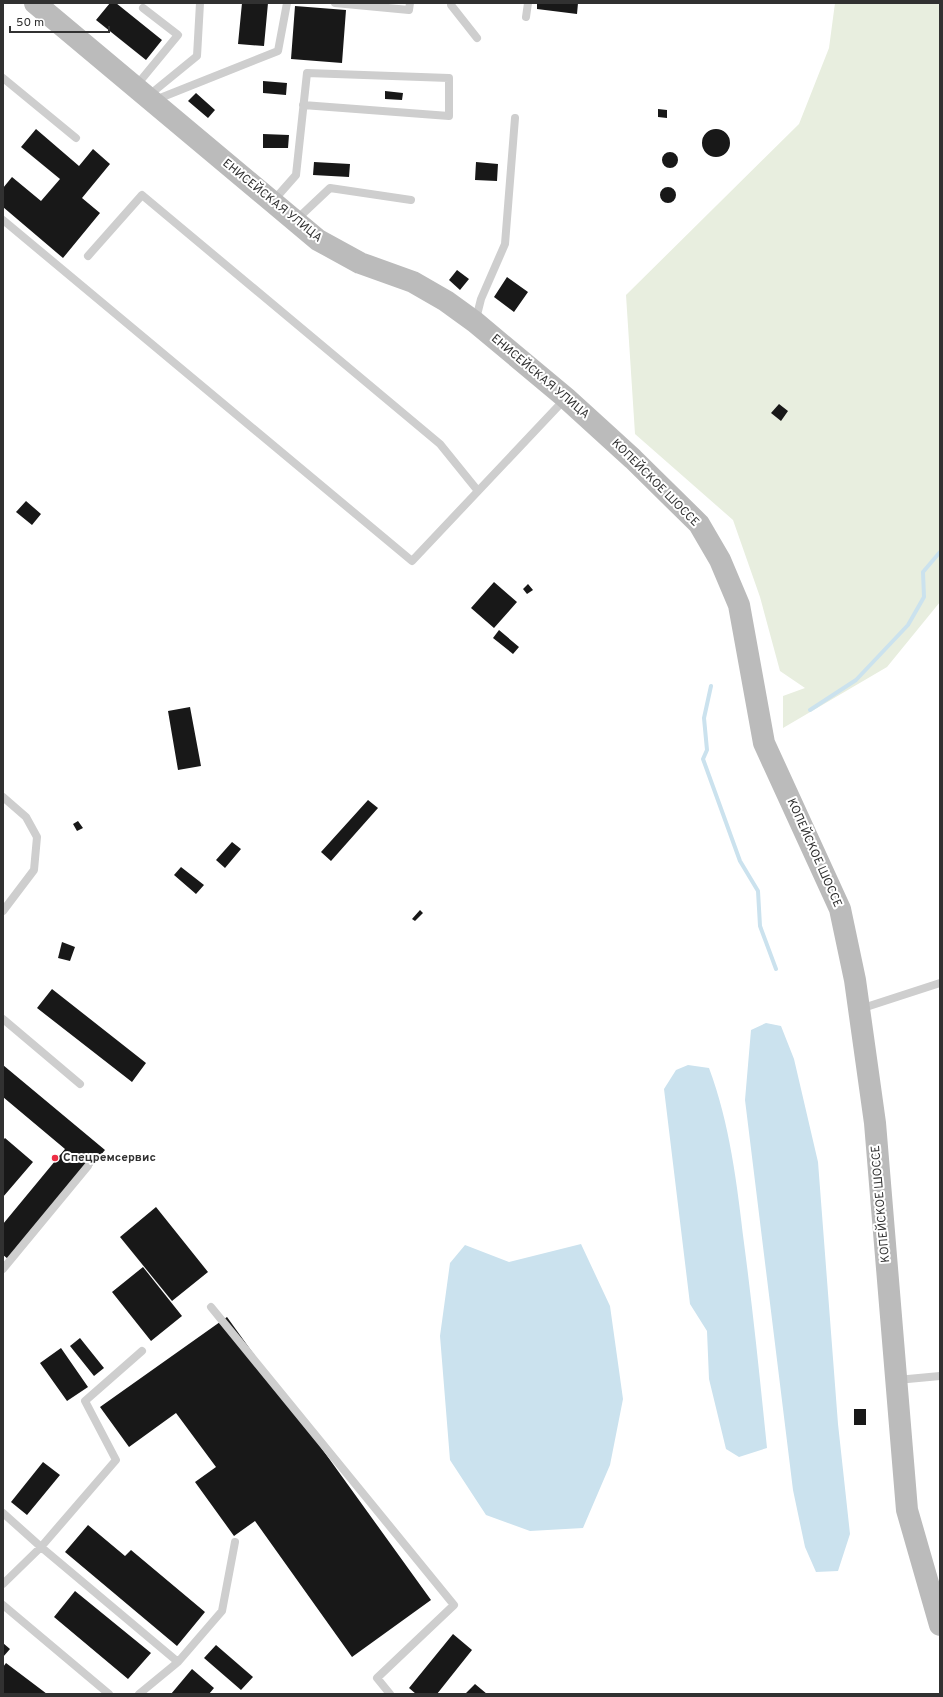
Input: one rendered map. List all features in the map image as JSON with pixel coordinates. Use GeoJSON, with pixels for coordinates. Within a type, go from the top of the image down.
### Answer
{"type":"FeatureCollection","features":[{"type":"Feature","properties":{"kind":"street","name":"ЕНИСЕЙСКАЯ УЛИЦА"},"geometry":{"type":"LineString","coordinates":[[35,3],[318,240],[360,263],[413,282],[446,301],[475,322],[566,398],[601,430]]}},
{"type":"Feature","properties":{"kind":"street","name":"КОПЕЙСКОЕ ШОССЕ"},"geometry":{"type":"LineString","coordinates":[[601,430],[633,459],[698,524],[720,560],[739,605],[764,743],[840,909],[855,980],[875,1123],[907,1510],[940,1625]]}},
{"type":"Feature","properties":{"kind":"lane"},"geometry":{"type":"LineString","coordinates":[[145,95],[196,56],[200,3]]}},
{"type":"Feature","properties":{"kind":"lane"},"geometry":{"type":"LineString","coordinates":[[145,95],[278,51],[287,3]]}},
{"type":"Feature","properties":{"kind":"lane"},"geometry":{"type":"LineString","coordinates":[[335,3],[409,10],[410,3]]}},
{"type":"Feature","properties":{"kind":"lane"},"geometry":{"type":"LineString","coordinates":[[451,3],[477,38]]}},
{"type":"Feature","properties":{"kind":"lane"},"geometry":{"type":"LineString","coordinates":[[526,17],[528,3]]}},
{"type":"Feature","properties":{"kind":"lane"},"geometry":{"type":"LineString","coordinates":[[143,8],[178,36],[145,95]]}},
{"type":"Feature","properties":{"kind":"lane"},"geometry":{"type":"LineString","coordinates":[[272,203],[296,175],[303,105],[307,73],[450,78],[449,116],[303,105]]}},
{"type":"Feature","properties":{"kind":"lane"},"geometry":{"type":"LineString","coordinates":[[3,78],[76,138]]}},
{"type":"Feature","properties":{"kind":"lane"},"geometry":{"type":"LineString","coordinates":[[475,322],[481,299],[505,244],[515,118]]}},
{"type":"Feature","properties":{"kind":"lane"},"geometry":{"type":"LineString","coordinates":[[294,221],[330,188],[411,200]]}},
{"type":"Feature","properties":{"kind":"lane"},"geometry":{"type":"LineString","coordinates":[[88,256],[142,195],[440,444],[478,491]]}},
{"type":"Feature","properties":{"kind":"lane"},"geometry":{"type":"LineString","coordinates":[[3,220],[412,561],[566,398]]}},
{"type":"Feature","properties":{"kind":"lane"},"geometry":{"type":"LineString","coordinates":[[3,797],[26,817],[37,837],[34,870],[3,911]]}},
{"type":"Feature","properties":{"kind":"lane"},"geometry":{"type":"LineString","coordinates":[[859,1009],[940,983]]}},
{"type":"Feature","properties":{"kind":"lane"},"geometry":{"type":"LineString","coordinates":[[3,1019],[80,1084]]}},
{"type":"Feature","properties":{"kind":"lane"},"geometry":{"type":"LineString","coordinates":[[3,1269],[88,1166]]}},
{"type":"Feature","properties":{"kind":"lane"},"geometry":{"type":"LineString","coordinates":[[211,1307],[454,1605],[377,1678],[390,1694]]}},
{"type":"Feature","properties":{"kind":"lane"},"geometry":{"type":"LineString","coordinates":[[3,1584],[41,1547],[116,1460],[85,1401],[142,1351]]}},
{"type":"Feature","properties":{"kind":"lane"},"geometry":{"type":"LineString","coordinates":[[896,1380],[940,1376]]}},
{"type":"Feature","properties":{"kind":"lane"},"geometry":{"type":"LineString","coordinates":[[3,1513],[41,1547],[178,1662]]}},
{"type":"Feature","properties":{"kind":"lane"},"geometry":{"type":"LineString","coordinates":[[139,1694],[178,1662],[222,1611],[235,1542]]}},
{"type":"Feature","properties":{"kind":"lane"},"geometry":{"type":"LineString","coordinates":[[3,1605],[109,1694]]}},
{"type":"Feature","properties":{"kind":"green space"},"geometry":{"type":"Polygon","coordinates":[[[835,3],[940,3],[940,602],[887,667],[783,728],[783,696],[805,688],[780,671],[760,597],[733,520],[635,434],[626,295],[799,124],[829,48],[835,3]]]}},
{"type":"Feature","properties":{"kind":"water"},"geometry":{"type":"Polygon","coordinates":[[[766,1023],[781,1026],[794,1059],[818,1162],[838,1424],[850,1534],[838,1571],[816,1572],[805,1547],[793,1490],[745,1100],[751,1030],[766,1023]]]}},
{"type":"Feature","properties":{"kind":"water"},"geometry":{"type":"Polygon","coordinates":[[[688,1065],[709,1068],[727,1132],[739,1199],[767,1448],[739,1457],[726,1449],[709,1379],[707,1331],[690,1304],[664,1089],[676,1070],[688,1065]]]}},
{"type":"Feature","properties":{"kind":"water"},"geometry":{"type":"Polygon","coordinates":[[[581,1244],[610,1306],[623,1399],[610,1465],[583,1528],[530,1531],[486,1515],[450,1460],[440,1336],[450,1263],[465,1245],[509,1262],[581,1244]]]}},
{"type":"Feature","properties":{"kind":"building"},"geometry":{"type":"Polygon","coordinates":[[[110,3],[116,3],[162,40],[146,60],[96,20],[110,3]]]}},
{"type":"Feature","properties":{"kind":"building"},"geometry":{"type":"Polygon","coordinates":[[[242,3],[268,3],[264,46],[238,44],[242,3]]]}},
{"type":"Feature","properties":{"kind":"building"},"geometry":{"type":"Polygon","coordinates":[[[537,3],[578,3],[577,14],[537,9],[537,3]]]}},
{"type":"Feature","properties":{"kind":"building"},"geometry":{"type":"Polygon","coordinates":[[[295,6],[346,10],[342,63],[291,59],[295,6]]]}},
{"type":"Feature","properties":{"kind":"building"},"geometry":{"type":"Polygon","coordinates":[[[263,81],[287,83],[286,95],[263,93],[263,81]]]}},
{"type":"Feature","properties":{"kind":"building"},"geometry":{"type":"Polygon","coordinates":[[[385,91],[403,93],[402,100],[385,99],[385,91]]]}},
{"type":"Feature","properties":{"kind":"building"},"geometry":{"type":"Polygon","coordinates":[[[196,93],[215,110],[208,118],[188,101],[196,93]]]}},
{"type":"Feature","properties":{"kind":"building"},"geometry":{"type":"Polygon","coordinates":[[[658,109],[667,110],[667,118],[658,117],[658,109]]]}},
{"type":"Feature","properties":{"kind":"building"},"geometry":{"type":"Polygon","coordinates":[[[36,129],[79,166],[93,149],[110,164],[82,198],[100,213],[63,258],[3,207],[3,188],[12,177],[41,201],[60,179],[21,147],[36,129]]]}},
{"type":"Feature","properties":{"kind":"building"},"geometry":{"type":"Polygon","coordinates":[[[716,129],[726,133],[730,143],[726,153],[716,157],[706,153],[702,143],[706,133],[716,129]]]}},
{"type":"Feature","properties":{"kind":"building"},"geometry":{"type":"Polygon","coordinates":[[[263,134],[289,135],[288,148],[263,148],[263,134]]]}},
{"type":"Feature","properties":{"kind":"building"},"geometry":{"type":"Polygon","coordinates":[[[667,152],[673,152],[678,157],[676,166],[673,168],[667,168],[662,163],[662,157],[667,152]]]}},
{"type":"Feature","properties":{"kind":"building"},"geometry":{"type":"Polygon","coordinates":[[[314,162],[350,164],[349,177],[313,175],[314,162]]]}},
{"type":"Feature","properties":{"kind":"building"},"geometry":{"type":"Polygon","coordinates":[[[476,162],[498,164],[497,181],[475,180],[476,162]]]}},
{"type":"Feature","properties":{"kind":"building"},"geometry":{"type":"Polygon","coordinates":[[[665,187],[671,187],[676,192],[674,201],[671,203],[665,203],[660,198],[660,192],[665,187]]]}},
{"type":"Feature","properties":{"kind":"building"},"geometry":{"type":"Polygon","coordinates":[[[457,270],[469,279],[460,290],[449,280],[457,270]]]}},
{"type":"Feature","properties":{"kind":"building"},"geometry":{"type":"Polygon","coordinates":[[[507,277],[528,292],[514,312],[494,297],[507,277]]]}},
{"type":"Feature","properties":{"kind":"building"},"geometry":{"type":"Polygon","coordinates":[[[779,404],[788,411],[781,421],[771,413],[779,404]]]}},
{"type":"Feature","properties":{"kind":"building"},"geometry":{"type":"Polygon","coordinates":[[[26,501],[41,514],[32,525],[16,512],[26,501]]]}},
{"type":"Feature","properties":{"kind":"building"},"geometry":{"type":"Polygon","coordinates":[[[494,582],[517,602],[494,628],[471,608],[494,582]]]}},
{"type":"Feature","properties":{"kind":"building"},"geometry":{"type":"Polygon","coordinates":[[[528,584],[533,590],[527,594],[523,589],[528,584]]]}},
{"type":"Feature","properties":{"kind":"building"},"geometry":{"type":"Polygon","coordinates":[[[499,630],[519,647],[513,654],[493,638],[499,630]]]}},
{"type":"Feature","properties":{"kind":"building"},"geometry":{"type":"Polygon","coordinates":[[[190,707],[201,766],[178,770],[168,711],[190,707]]]}},
{"type":"Feature","properties":{"kind":"building"},"geometry":{"type":"Polygon","coordinates":[[[368,800],[378,808],[331,861],[321,852],[368,800]]]}},
{"type":"Feature","properties":{"kind":"building"},"geometry":{"type":"Polygon","coordinates":[[[78,821],[83,828],[77,831],[73,824],[78,821]]]}},
{"type":"Feature","properties":{"kind":"building"},"geometry":{"type":"Polygon","coordinates":[[[232,842],[241,849],[225,868],[216,860],[232,842]]]}},
{"type":"Feature","properties":{"kind":"building"},"geometry":{"type":"Polygon","coordinates":[[[181,867],[204,885],[196,894],[174,875],[181,867]]]}},
{"type":"Feature","properties":{"kind":"building"},"geometry":{"type":"Polygon","coordinates":[[[420,910],[423,913],[415,921],[412,919],[420,910]]]}},
{"type":"Feature","properties":{"kind":"building"},"geometry":{"type":"Polygon","coordinates":[[[62,942],[75,947],[70,961],[58,958],[62,942]]]}},
{"type":"Feature","properties":{"kind":"building"},"geometry":{"type":"Polygon","coordinates":[[[52,989],[146,1063],[132,1082],[37,1008],[52,989]]]}},
{"type":"Feature","properties":{"kind":"building"},"geometry":{"type":"Polygon","coordinates":[[[3,1065],[105,1150],[12,1262],[3,1255],[3,1224],[65,1149],[3,1097],[3,1065]]]}},
{"type":"Feature","properties":{"kind":"building"},"geometry":{"type":"Polygon","coordinates":[[[5,1138],[33,1162],[3,1197],[3,1140],[5,1138]]]}},
{"type":"Feature","properties":{"kind":"building"},"geometry":{"type":"Polygon","coordinates":[[[156,1207],[208,1272],[172,1301],[120,1237],[156,1207]]]}},
{"type":"Feature","properties":{"kind":"building"},"geometry":{"type":"Polygon","coordinates":[[[143,1267],[182,1316],[151,1341],[112,1292],[143,1267]]]}},
{"type":"Feature","properties":{"kind":"building"},"geometry":{"type":"Polygon","coordinates":[[[227,1317],[431,1600],[352,1657],[255,1521],[234,1536],[195,1482],[216,1467],[176,1413],[129,1447],[100,1407],[227,1317]]]}},
{"type":"Feature","properties":{"kind":"building"},"geometry":{"type":"Polygon","coordinates":[[[80,1338],[104,1368],[94,1376],[70,1346],[80,1338]]]}},
{"type":"Feature","properties":{"kind":"building"},"geometry":{"type":"Polygon","coordinates":[[[61,1348],[88,1387],[67,1401],[40,1363],[61,1348]]]}},
{"type":"Feature","properties":{"kind":"building"},"geometry":{"type":"Polygon","coordinates":[[[854,1409],[866,1409],[866,1425],[854,1425],[854,1409]]]}},
{"type":"Feature","properties":{"kind":"building"},"geometry":{"type":"Polygon","coordinates":[[[43,1462],[60,1475],[27,1515],[11,1502],[43,1462]]]}},
{"type":"Feature","properties":{"kind":"building"},"geometry":{"type":"Polygon","coordinates":[[[88,1525],[125,1556],[131,1550],[205,1612],[177,1646],[65,1552],[88,1525]]]}},
{"type":"Feature","properties":{"kind":"building"},"geometry":{"type":"Polygon","coordinates":[[[75,1591],[151,1653],[128,1679],[54,1617],[75,1591]]]}},
{"type":"Feature","properties":{"kind":"building"},"geometry":{"type":"Polygon","coordinates":[[[453,1634],[472,1650],[437,1694],[416,1694],[409,1688],[453,1634]]]}},
{"type":"Feature","properties":{"kind":"building"},"geometry":{"type":"Polygon","coordinates":[[[3,1643],[10,1649],[3,1657],[3,1643]]]}},
{"type":"Feature","properties":{"kind":"building"},"geometry":{"type":"Polygon","coordinates":[[[216,1645],[253,1677],[241,1690],[204,1658],[216,1645]]]}},
{"type":"Feature","properties":{"kind":"building"},"geometry":{"type":"Polygon","coordinates":[[[6,1663],[47,1694],[3,1694],[3,1667],[6,1663]]]}},
{"type":"Feature","properties":{"kind":"building"},"geometry":{"type":"Polygon","coordinates":[[[192,1669],[214,1688],[209,1694],[171,1694],[192,1669]]]}},
{"type":"Feature","properties":{"kind":"building"},"geometry":{"type":"Polygon","coordinates":[[[475,1684],[487,1694],[465,1694],[475,1684]]]}},
{"type":"Feature","properties":{"kind":"waterway"},"geometry":{"type":"LineString","coordinates":[[810,710],[856,680],[908,625],[924,597],[923,572],[940,552]]}},
{"type":"Feature","properties":{"kind":"waterway"},"geometry":{"type":"LineString","coordinates":[[711,686],[704,718],[707,750],[703,759],[740,861],[758,891],[760,926],[776,969]]}},
{"type":"Feature","properties":{"kind":"place","name":"Спецремсервис"},"geometry":{"type":"Point","coordinates":[55,1158]}}]}
